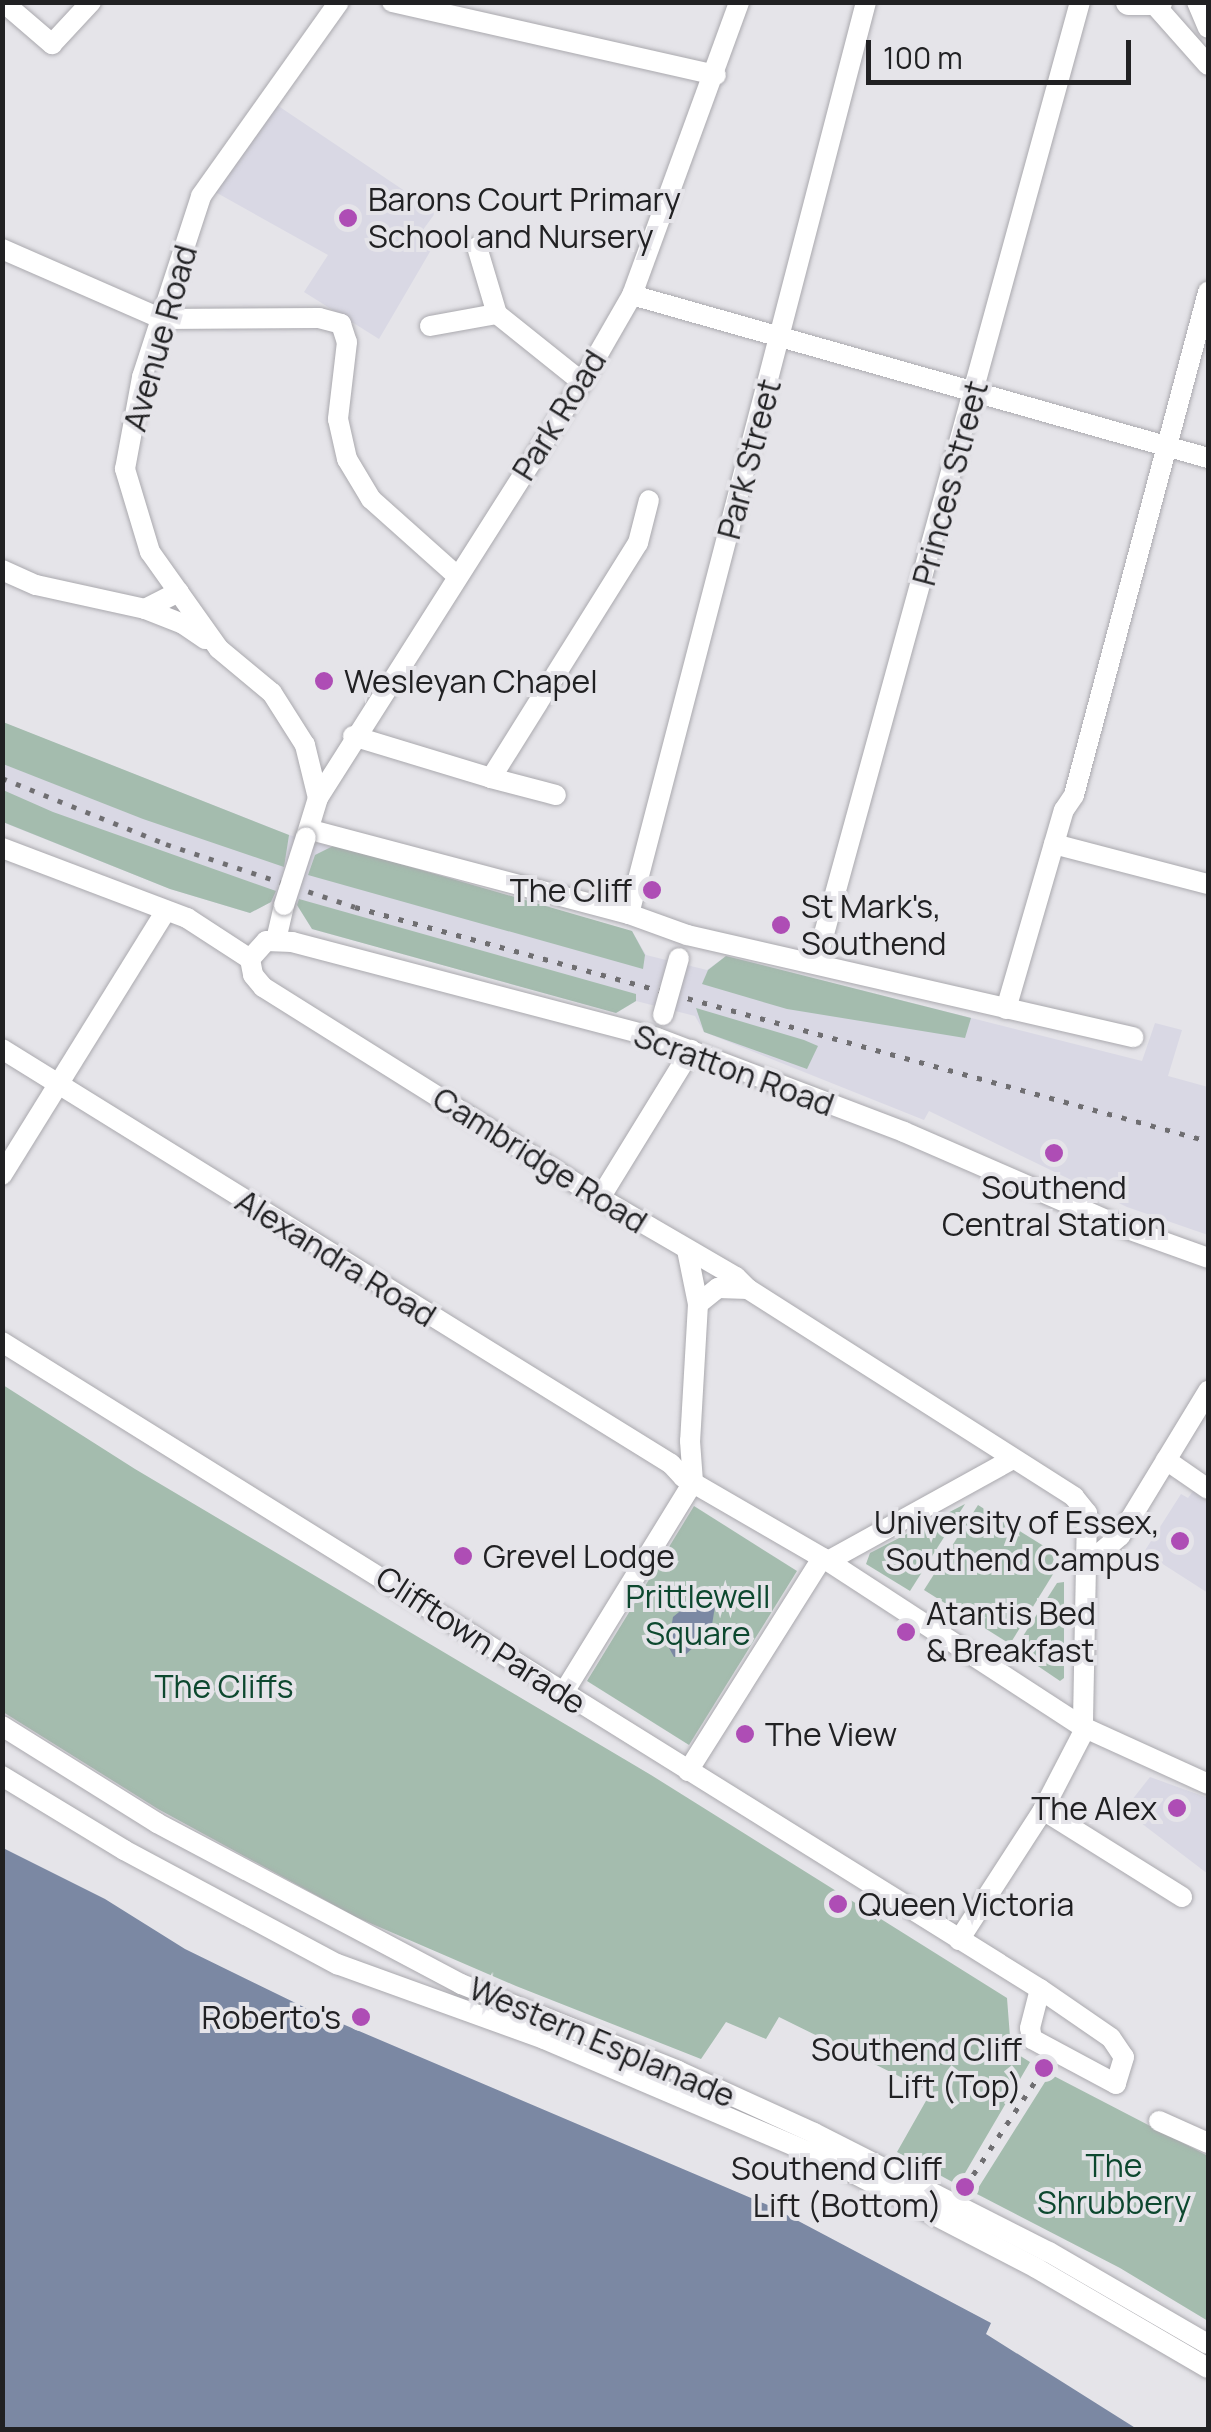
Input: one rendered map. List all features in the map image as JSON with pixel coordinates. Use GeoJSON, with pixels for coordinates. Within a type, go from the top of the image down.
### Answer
{"type":"FeatureCollection","features":[{"type":"Feature","properties":{"kind":"street"},"geometry":{"type":"LineString","coordinates":[[4,2],[52,44],[91,2]]}},
{"type":"Feature","properties":{"kind":"street","name":"Avenue Road"},"geometry":{"type":"LineString","coordinates":[[339,2],[201,196],[142,377],[125,469],[150,552],[219,649],[272,693],[316,741],[350,741],[556,796]]}},
{"type":"Feature","properties":{"kind":"street"},"geometry":{"type":"LineString","coordinates":[[392,2],[716,75]]}},
{"type":"Feature","properties":{"kind":"street","name":"Park Road"},"geometry":{"type":"LineString","coordinates":[[318,798],[350,741],[582,382],[632,295],[716,75],[739,2]]}},
{"type":"Feature","properties":{"kind":"street","name":"Park Street"},"geometry":{"type":"LineString","coordinates":[[629,914],[866,2]]}},
{"type":"Feature","properties":{"kind":"street","name":"Princes Street"},"geometry":{"type":"LineString","coordinates":[[816,964],[1080,2]]}},
{"type":"Feature","properties":{"kind":"street"},"geometry":{"type":"LineString","coordinates":[[1197,2],[1208,28]]}},
{"type":"Feature","properties":{"kind":"street"},"geometry":{"type":"LineString","coordinates":[[1147,3],[1208,65]]}},
{"type":"Feature","properties":{"kind":"street"},"geometry":{"type":"LineString","coordinates":[[477,247],[497,314],[582,382]]}},
{"type":"Feature","properties":{"kind":"street"},"geometry":{"type":"LineString","coordinates":[[2,249],[162,319],[319,318],[340,324],[347,342],[338,418],[347,459],[370,499],[456,575]]}},
{"type":"Feature","properties":{"kind":"street"},"geometry":{"type":"LineString","coordinates":[[1006,1009],[1064,810],[1074,795],[1208,292]]}},
{"type":"Feature","properties":{"kind":"street"},"geometry":{"type":"LineString","coordinates":[[632,295],[1208,458]]}},
{"type":"Feature","properties":{"kind":"street"},"geometry":{"type":"LineString","coordinates":[[430,326],[497,314]]}},
{"type":"Feature","properties":{"kind":"street"},"geometry":{"type":"LineString","coordinates":[[492,778],[638,542],[650,500]]}},
{"type":"Feature","properties":{"kind":"street"},"geometry":{"type":"LineString","coordinates":[[2,570],[36,585],[146,609],[183,624],[219,649]]}},
{"type":"Feature","properties":{"kind":"street"},"geometry":{"type":"LineString","coordinates":[[146,609],[179,592]]}},
{"type":"Feature","properties":{"kind":"street","name":"Avenue Road"},"geometry":{"type":"LineString","coordinates":[[276,940],[318,798],[311,760],[293,720]]}},
{"type":"Feature","properties":{"kind":"street"},"geometry":{"type":"LineString","coordinates":[[308,834],[629,914],[688,935],[1133,1037]]}},
{"type":"Feature","properties":{"kind":"street"},"geometry":{"type":"LineString","coordinates":[[1054,844],[1208,884]]}},
{"type":"Feature","properties":{"kind":"street","name":"Cambridge Road"},"geometry":{"type":"LineString","coordinates":[[2,848],[187,918],[250,959],[253,974],[264,988],[600,1198],[736,1276],[748,1289],[1074,1497],[1087,1513],[1087,1564]]}},
{"type":"Feature","properties":{"kind":"street"},"geometry":{"type":"LineString","coordinates":[[2,1175],[166,911]]}},
{"type":"Feature","properties":{"kind":"street"},"geometry":{"type":"LineString","coordinates":[[656,1038],[688,935]]}},
{"type":"Feature","properties":{"kind":"street"},"geometry":{"type":"LineString","coordinates":[[250,959],[266,942],[276,940]]}},
{"type":"Feature","properties":{"kind":"street","name":"Scratton Road"},"geometry":{"type":"LineString","coordinates":[[276,940],[656,1038],[904,1132],[1122,1227],[1208,1258]]}},
{"type":"Feature","properties":{"kind":"street","name":"Alexandra Road"},"geometry":{"type":"LineString","coordinates":[[2,1049],[681,1461],[676,1473],[825,1560],[1084,1728],[1208,1784]]}},
{"type":"Feature","properties":{"kind":"street"},"geometry":{"type":"LineString","coordinates":[[600,1198],[691,1050]]}},
{"type":"Feature","properties":{"kind":"street"},"geometry":{"type":"LineString","coordinates":[[681,1461],[698,1304],[687,1250]]}},
{"type":"Feature","properties":{"kind":"street"},"geometry":{"type":"LineString","coordinates":[[698,1304],[718,1288],[748,1289]]}},
{"type":"Feature","properties":{"kind":"street","name":"Clifftown Parade"},"geometry":{"type":"LineString","coordinates":[[2,1342],[1040,1989],[1111,2038],[1124,2056],[1116,2084],[1107,2083],[1032,2039],[1030,2028],[1040,1989]]}},
{"type":"Feature","properties":{"kind":"street"},"geometry":{"type":"LineString","coordinates":[[958,1940],[1044,1810],[1084,1728],[1087,1564],[1120,1536],[1208,1391]]}},
{"type":"Feature","properties":{"kind":"street"},"geometry":{"type":"LineString","coordinates":[[688,1771],[825,1560],[1013,1460]]}},
{"type":"Feature","properties":{"kind":"street"},"geometry":{"type":"LineString","coordinates":[[1166,1460],[1208,1489]]}},
{"type":"Feature","properties":{"kind":"street"},"geometry":{"type":"LineString","coordinates":[[564,1692],[693,1482]]}},
{"type":"Feature","properties":{"kind":"street","name":"Western Esplanade"},"geometry":{"type":"LineString","coordinates":[[2,1726],[157,1823],[461,1984],[678,2071],[814,2133],[1048,2252],[1208,2344]]}},
{"type":"Feature","properties":{"kind":"street","name":"Western Esplanade"},"geometry":{"type":"LineString","coordinates":[[2,1776],[200,1892],[337,1964],[544,2039],[812,2153],[1036,2268],[1208,2368]]}},
{"type":"Feature","properties":{"kind":"street"},"geometry":{"type":"LineString","coordinates":[[1044,1810],[1182,1898]]}},
{"type":"Feature","properties":{"kind":"street"},"geometry":{"type":"LineString","coordinates":[[1159,2120],[1208,2144]]}},
{"type":"Feature","properties":{"kind":"shaded area","name":"Barons Court Primary School and Nursery"},"geometry":{"type":"Polygon","coordinates":[[[262,95],[436,212],[417,238],[431,250],[379,339],[304,292],[328,255],[201,184],[262,95]]]}},
{"type":"Feature","properties":{"kind":"shaded area"},"geometry":{"type":"Polygon","coordinates":[[[2,722],[289,835],[632,931],[646,955],[707,970],[726,956],[1142,1061],[1155,1023],[1182,1030],[1168,1076],[1208,1087],[1208,1235],[1127,1207],[929,1111],[924,1120],[704,1032],[695,1016],[636,1001],[616,1013],[312,929],[297,905],[271,902],[250,913],[170,889],[12,826],[3,822],[2,722]]]}},
{"type":"Feature","properties":{"kind":"shaded area","name":"University of Essex, Southend Campus"},"geometry":{"type":"Polygon","coordinates":[[[1193,1491],[1208,1501],[1208,1593],[1144,1552],[1181,1494],[1188,1498],[1193,1491]]]}},
{"type":"Feature","properties":{"kind":"shaded area"},"geometry":{"type":"Polygon","coordinates":[[[1150,1777],[1208,1798],[1208,1874],[1124,1810],[1150,1777]]]}},
{"type":"Feature","properties":{"kind":"green space"},"geometry":{"type":"Polygon","coordinates":[[[3,722],[289,835],[284,867],[143,819],[3,764],[3,722]]]}},
{"type":"Feature","properties":{"kind":"green space"},"geometry":{"type":"Polygon","coordinates":[[[3,790],[53,812],[276,891],[271,902],[250,913],[170,889],[3,822],[3,790]]]}},
{"type":"Feature","properties":{"kind":"green space"},"geometry":{"type":"Polygon","coordinates":[[[335,845],[632,931],[645,955],[643,969],[308,875],[315,855],[335,845]]]}},
{"type":"Feature","properties":{"kind":"green space"},"geometry":{"type":"Polygon","coordinates":[[[299,899],[636,994],[636,1001],[616,1013],[312,929],[297,905],[299,899]]]}},
{"type":"Feature","properties":{"kind":"green space"},"geometry":{"type":"Polygon","coordinates":[[[726,956],[971,1018],[965,1038],[787,1009],[702,984],[708,970],[726,956]]]}},
{"type":"Feature","properties":{"kind":"green space"},"geometry":{"type":"Polygon","coordinates":[[[696,1008],[818,1046],[807,1069],[704,1032],[696,1008]]]}},
{"type":"Feature","properties":{"kind":"green space","name":"The Cliffs"},"geometry":{"type":"Polygon","coordinates":[[[3,1385],[135,1469],[651,1775],[1007,1998],[1011,2050],[1030,2062],[958,2185],[897,2152],[931,2092],[779,2017],[766,2039],[726,2022],[701,2059],[516,1986],[356,1917],[158,1809],[3,1712],[3,1385]]]}},
{"type":"Feature","properties":{"kind":"green space"},"geometry":{"type":"Polygon","coordinates":[[[965,1504],[910,1591],[866,1564],[870,1553],[965,1504]]]}},
{"type":"Feature","properties":{"kind":"green space"},"geometry":{"type":"Polygon","coordinates":[[[978,1505],[1063,1558],[1010,1644],[924,1590],[978,1505]]]}},
{"type":"Feature","properties":{"kind":"green space","name":"Prittlewell Square"},"geometry":{"type":"Polygon","coordinates":[[[694,1506],[797,1571],[689,1745],[587,1681],[694,1506]]]}},
{"type":"Feature","properties":{"kind":"green space"},"geometry":{"type":"Polygon","coordinates":[[[1064,1582],[1064,1678],[1060,1681],[1014,1650],[1057,1583],[1064,1582]]]}},
{"type":"Feature","properties":{"kind":"green space","name":"The Shrubbery"},"geometry":{"type":"Polygon","coordinates":[[[1050,2074],[1208,2156],[1208,2321],[1120,2268],[975,2193],[1050,2074]]]}},
{"type":"Feature","properties":{"kind":"water"},"geometry":{"type":"Polygon","coordinates":[[[701,1594],[710,1594],[716,1600],[711,1631],[684,1656],[674,1657],[668,1646],[673,1617],[701,1594]]]}},
{"type":"Feature","properties":{"kind":"water"},"geometry":{"type":"Polygon","coordinates":[[[3,1848],[105,1899],[185,1949],[312,2011],[770,2206],[991,2323],[986,2334],[1137,2429],[3,2429],[3,1848]]]}},
{"type":"Feature","properties":{"kind":"railway"},"geometry":{"type":"LineString","coordinates":[[2,778],[166,844],[355,907],[1208,1141]]}},
{"type":"Feature","properties":{"kind":"railway"},"geometry":{"type":"LineString","coordinates":[[965,2187],[1044,2068]]}},
{"type":"Feature","properties":{"kind":"place","name":"Barons Court Primary School and Nursery"},"geometry":{"type":"Point","coordinates":[348,218]}},
{"type":"Feature","properties":{"kind":"place","name":"Wesleyan Chapel"},"geometry":{"type":"Point","coordinates":[324,681]}},
{"type":"Feature","properties":{"kind":"place","name":"The Cliff"},"geometry":{"type":"Point","coordinates":[652,890]}},
{"type":"Feature","properties":{"kind":"place","name":"St Mark's, Southend"},"geometry":{"type":"Point","coordinates":[781,925]}},
{"type":"Feature","properties":{"kind":"place","name":"Southend Central Station"},"geometry":{"type":"Point","coordinates":[1054,1153]}},
{"type":"Feature","properties":{"kind":"place","name":"University of Essex, Southend Campus"},"geometry":{"type":"Point","coordinates":[1180,1541]}},
{"type":"Feature","properties":{"kind":"place","name":"Grevel Lodge"},"geometry":{"type":"Point","coordinates":[463,1556]}},
{"type":"Feature","properties":{"kind":"place","name":"Atantis Bed & Breakfast"},"geometry":{"type":"Point","coordinates":[906,1632]}},
{"type":"Feature","properties":{"kind":"place","name":"The View"},"geometry":{"type":"Point","coordinates":[745,1734]}},
{"type":"Feature","properties":{"kind":"place","name":"The Alex"},"geometry":{"type":"Point","coordinates":[1177,1808]}},
{"type":"Feature","properties":{"kind":"place","name":"Queen Victoria"},"geometry":{"type":"Point","coordinates":[838,1904]}},
{"type":"Feature","properties":{"kind":"place","name":"Roberto's"},"geometry":{"type":"Point","coordinates":[361,2017]}},
{"type":"Feature","properties":{"kind":"place","name":"Southend Cliff Lift (Top)"},"geometry":{"type":"Point","coordinates":[1044,2068]}},
{"type":"Feature","properties":{"kind":"place","name":"Southend Cliff Lift (Bottom)"},"geometry":{"type":"Point","coordinates":[965,2187]}}]}
